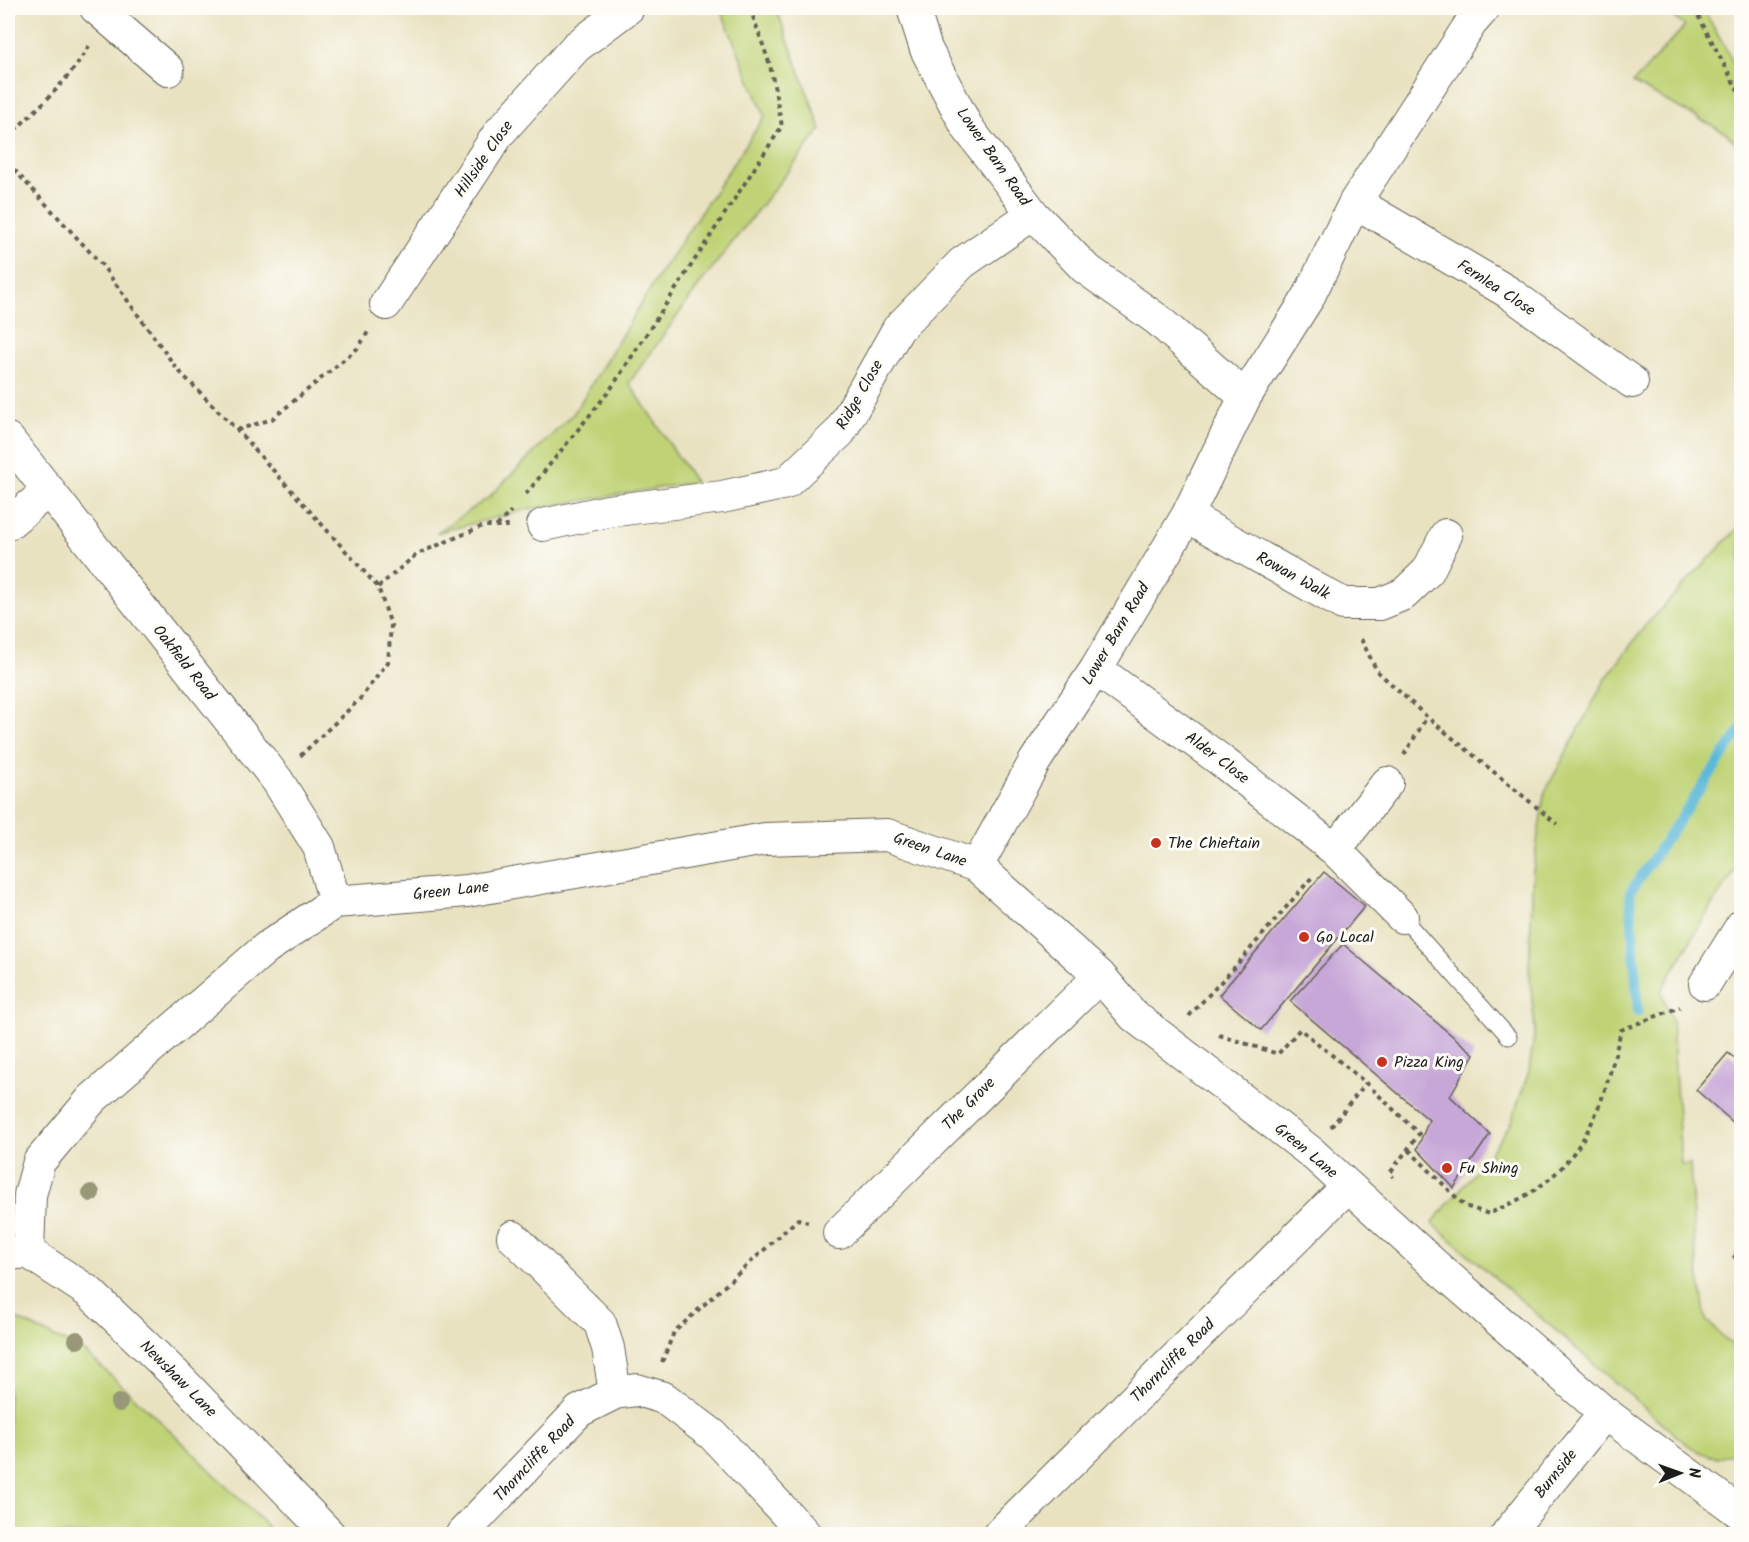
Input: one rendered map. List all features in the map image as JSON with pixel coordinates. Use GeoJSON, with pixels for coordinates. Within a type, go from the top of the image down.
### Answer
{"type":"FeatureCollection","features":[{"type":"Feature","properties":{"kind":"street","name":"Hillside Close"},"geometry":{"type":"LineString","coordinates":[[386,304],[499,133],[576,47],[628,8]]}},
{"type":"Feature","properties":{"kind":"street","name":"Lower Barn Road"},"geometry":{"type":"LineString","coordinates":[[913,8],[926,49],[967,127],[1033,214],[1085,268],[1158,320],[1245,397]]}},
{"type":"Feature","properties":{"kind":"street","name":"Lower Barn Road"},"geometry":{"type":"LineString","coordinates":[[977,866],[1035,761],[1096,669],[1187,516],[1245,397],[1308,298],[1355,202],[1471,23],[1484,8]]}},
{"type":"Feature","properties":{"kind":"street"},"geometry":{"type":"LineString","coordinates":[[106,11],[168,70]]}},
{"type":"Feature","properties":{"kind":"street","name":"Fernlea Close"},"geometry":{"type":"LineString","coordinates":[[1355,202],[1508,292],[1632,382]]}},
{"type":"Feature","properties":{"kind":"street","name":"Ridge Close"},"geometry":{"type":"LineString","coordinates":[[543,525],[608,511],[722,497],[786,483],[840,432],[898,329],[962,263],[1033,214]]}},
{"type":"Feature","properties":{"kind":"street","name":"Oakfield Road"},"geometry":{"type":"LineString","coordinates":[[8,439],[277,780],[319,846],[335,902]]}},
{"type":"Feature","properties":{"kind":"street"},"geometry":{"type":"LineString","coordinates":[[8,524],[49,490]]}},
{"type":"Feature","properties":{"kind":"street","name":"Rowan Walk"},"geometry":{"type":"LineString","coordinates":[[1187,516],[1343,604],[1380,604],[1404,594],[1428,571],[1446,535]]}},
{"type":"Feature","properties":{"kind":"street","name":"Alder Close"},"geometry":{"type":"LineString","coordinates":[[1096,669],[1220,759],[1335,850],[1402,917]]}},
{"type":"Feature","properties":{"kind":"street"},"geometry":{"type":"LineString","coordinates":[[1335,850],[1387,783]]}},
{"type":"Feature","properties":{"kind":"street","name":"Green Lane"},"geometry":{"type":"LineString","coordinates":[[18,1253],[39,1162],[92,1099],[266,948],[335,902],[467,891],[604,869],[765,839],[888,835],[977,866],[1100,976],[1134,1016],[1312,1153],[1605,1413],[1739,1508]]}},
{"type":"Feature","properties":{"kind":"street"},"geometry":{"type":"LineString","coordinates":[[1705,984],[1742,925]]}},
{"type":"Feature","properties":{"kind":"street","name":"The Grove"},"geometry":{"type":"LineString","coordinates":[[839,1233],[1100,976]]}},
{"type":"Feature","properties":{"kind":"street","name":"Thorncliffe Road"},"geometry":{"type":"LineString","coordinates":[[999,1534],[1347,1186]]}},
{"type":"Feature","properties":{"kind":"street"},"geometry":{"type":"LineString","coordinates":[[513,1237],[600,1323],[608,1348],[615,1393]]}},
{"type":"Feature","properties":{"kind":"street","name":"Newshaw Lane"},"geometry":{"type":"LineString","coordinates":[[18,1253],[90,1292],[175,1374],[329,1534]]}},
{"type":"Feature","properties":{"kind":"street","name":"Thorncliffe Road"},"geometry":{"type":"LineString","coordinates":[[462,1534],[579,1411],[615,1393],[637,1390],[664,1398],[712,1435],[806,1534]]}},
{"type":"Feature","properties":{"kind":"street","name":"Burnside"},"geometry":{"type":"LineString","coordinates":[[1507,1534],[1605,1413]]}},
{"type":"Feature","properties":{"kind":"lane"},"geometry":{"type":"LineString","coordinates":[[1402,917],[1509,1037]]}},
{"type":"Feature","properties":{"kind":"path"},"geometry":{"type":"LineString","coordinates":[[525,495],[610,390],[782,126],[770,65],[750,8]]}},
{"type":"Feature","properties":{"kind":"path"},"geometry":{"type":"LineString","coordinates":[[1694,8],[1742,98]]}},
{"type":"Feature","properties":{"kind":"path"},"geometry":{"type":"LineString","coordinates":[[8,136],[36,111],[79,62],[106,11]]}},
{"type":"Feature","properties":{"kind":"path"},"geometry":{"type":"LineString","coordinates":[[8,163],[102,265],[177,369],[237,430],[378,586],[391,625],[388,662],[358,700],[277,780]]}},
{"type":"Feature","properties":{"kind":"path"},"geometry":{"type":"LineString","coordinates":[[237,430],[272,419],[358,348],[386,304]]}},
{"type":"Feature","properties":{"kind":"path"},"geometry":{"type":"LineString","coordinates":[[497,526],[518,503]]}},
{"type":"Feature","properties":{"kind":"path"},"geometry":{"type":"LineString","coordinates":[[378,586],[417,554],[483,526],[543,525]]}},
{"type":"Feature","properties":{"kind":"path"},"geometry":{"type":"LineString","coordinates":[[1343,604],[1377,671],[1427,717],[1557,824]]}},
{"type":"Feature","properties":{"kind":"path"},"geometry":{"type":"LineString","coordinates":[[1387,783],[1427,717]]}},
{"type":"Feature","properties":{"kind":"path"},"geometry":{"type":"LineString","coordinates":[[1164,1040],[1233,969],[1335,850]]}},
{"type":"Feature","properties":{"kind":"path"},"geometry":{"type":"LineString","coordinates":[[1409,1150],[1465,1206],[1489,1214],[1531,1192],[1572,1156],[1595,1120],[1621,1030],[1665,1015],[1688,1003],[1705,984]]}},
{"type":"Feature","properties":{"kind":"path"},"geometry":{"type":"LineString","coordinates":[[1214,1034],[1278,1054],[1300,1029],[1366,1083],[1419,1134],[1390,1173],[1397,1182]]}},
{"type":"Feature","properties":{"kind":"path"},"geometry":{"type":"LineString","coordinates":[[1312,1153],[1366,1083]]}},
{"type":"Feature","properties":{"kind":"path"},"geometry":{"type":"LineString","coordinates":[[650,1394],[674,1332],[798,1219],[839,1233]]}},
{"type":"Feature","properties":{"kind":"green space"},"geometry":{"type":"Polygon","coordinates":[[[720,8],[776,8],[821,129],[703,280],[629,383],[695,482],[525,510],[436,533],[488,498],[574,413],[655,281],[765,116],[720,8]]]}},
{"type":"Feature","properties":{"kind":"green space"},"geometry":{"type":"Polygon","coordinates":[[[1661,8],[1703,8],[1741,77],[1741,149],[1726,133],[1633,83],[1685,26],[1661,8]]]}},
{"type":"Feature","properties":{"kind":"green space"},"geometry":{"type":"Polygon","coordinates":[[[1741,525],[1741,862],[1710,908],[1661,991],[1672,1020],[1681,1165],[1690,1164],[1695,1248],[1706,1320],[1741,1354],[1741,1448],[1727,1456],[1714,1457],[1686,1444],[1432,1223],[1485,1160],[1511,1123],[1529,1071],[1535,1029],[1529,968],[1533,871],[1544,794],[1605,680],[1645,626],[1741,525]]]}},
{"type":"Feature","properties":{"kind":"green space"},"geometry":{"type":"Polygon","coordinates":[[[8,1315],[84,1351],[173,1433],[275,1534],[8,1534],[8,1315]]]}},
{"type":"Feature","properties":{"kind":"building","name":"Go Local"},"geometry":{"type":"Polygon","coordinates":[[[1324,872],[1365,906],[1261,1030],[1219,995],[1324,872]]]}},
{"type":"Feature","properties":{"kind":"building"},"geometry":{"type":"Polygon","coordinates":[[[1343,944],[1474,1054],[1450,1096],[1490,1134],[1454,1188],[1417,1149],[1429,1120],[1290,1001],[1343,944]]]}},
{"type":"Feature","properties":{"kind":"building"},"geometry":{"type":"Polygon","coordinates":[[[1728,1053],[1742,1064],[1742,1114],[1734,1123],[1696,1090],[1728,1053]]]}},
{"type":"Feature","properties":{"kind":"building"},"geometry":{"type":"Polygon","coordinates":[[[1742,1247],[1742,1265],[1733,1257],[1742,1247]]]}},
{"type":"Feature","properties":{"kind":"waterway"},"geometry":{"type":"LineString","coordinates":[[1638,1012],[1630,892],[1742,728]]}},
{"type":"Feature","properties":{"kind":"place","name":"The Chieftain"},"geometry":{"type":"Point","coordinates":[1156,843]}},
{"type":"Feature","properties":{"kind":"place","name":"Go Local"},"geometry":{"type":"Point","coordinates":[1304,937]}},
{"type":"Feature","properties":{"kind":"place","name":"Pizza King"},"geometry":{"type":"Point","coordinates":[1382,1062]}},
{"type":"Feature","properties":{"kind":"place","name":"Fu Shing"},"geometry":{"type":"Point","coordinates":[1447,1168]}}]}
